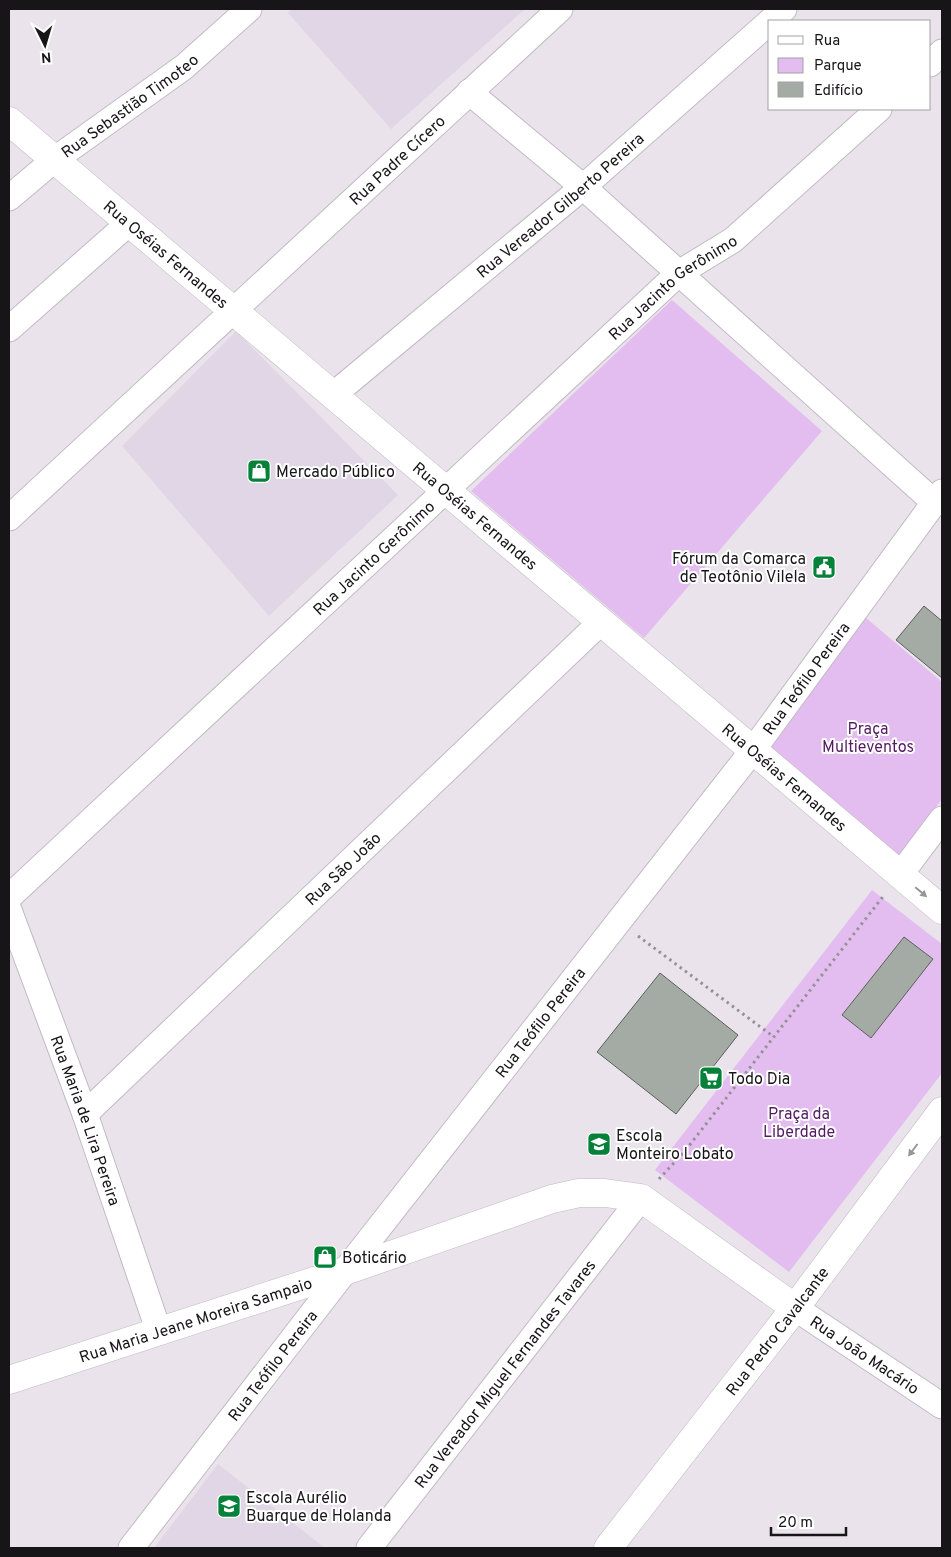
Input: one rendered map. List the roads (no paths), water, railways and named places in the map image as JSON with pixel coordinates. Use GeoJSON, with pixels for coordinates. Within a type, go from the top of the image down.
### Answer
{"type":"FeatureCollection","features":[{"type":"Feature","properties":{"kind":"street","name":"Rua Padre Cícero"},"geometry":{"type":"LineString","coordinates":[[9,518],[560,9]]}},
{"type":"Feature","properties":{"kind":"street","name":"Rua Vereador Gilberto Pereira"},"geometry":{"type":"LineString","coordinates":[[772,20],[784,9]]}},
{"type":"Feature","properties":{"kind":"street","name":"Rua Sebastião Timoteo"},"geometry":{"type":"LineString","coordinates":[[9,198],[54,160],[184,66],[238,12]]}},
{"type":"Feature","properties":{"kind":"street","name":"Rua Vereador Gilberto Pereira"},"geometry":{"type":"LineString","coordinates":[[333,395],[583,187],[768,23]]}},
{"type":"Feature","properties":{"kind":"street"},"geometry":{"type":"LineString","coordinates":[[931,63],[942,52]]}},
{"type":"Feature","properties":{"kind":"street"},"geometry":{"type":"LineString","coordinates":[[469,92],[583,187],[679,273],[938,497]]}},
{"type":"Feature","properties":{"kind":"street","name":"Rua Jacinto Gerônimo"},"geometry":{"type":"LineString","coordinates":[[9,897],[679,273],[733,240],[878,110]]}},
{"type":"Feature","properties":{"kind":"street","name":"Rua Oséias Fernandes"},"geometry":{"type":"LineString","coordinates":[[9,121],[942,910]]}},
{"type":"Feature","properties":{"kind":"street"},"geometry":{"type":"LineString","coordinates":[[9,329],[129,223]]}},
{"type":"Feature","properties":{"kind":"street","name":"Rua Teófilo Pereira"},"geometry":{"type":"LineString","coordinates":[[131,1548],[345,1271],[753,750],[938,497]]}},
{"type":"Feature","properties":{"kind":"street","name":"Rua São João"},"geometry":{"type":"LineString","coordinates":[[85,1114],[601,622]]}},
{"type":"Feature","properties":{"kind":"street"},"geometry":{"type":"LineString","coordinates":[[900,874],[942,819]]}},
{"type":"Feature","properties":{"kind":"street","name":"Rua Maria de Lira Pereira"},"geometry":{"type":"LineString","coordinates":[[9,910],[85,1114],[159,1332]]}},
{"type":"Feature","properties":{"kind":"street","name":"Rua Pedro Cavalcante"},"geometry":{"type":"LineString","coordinates":[[608,1548],[795,1308],[942,1111]]}},
{"type":"Feature","properties":{"kind":"street","name":"Rua Maria Jeane Moreira Sampaio"},"geometry":{"type":"LineString","coordinates":[[9,1380],[345,1271],[552,1199],[579,1193],[642,1198]]}},
{"type":"Feature","properties":{"kind":"street","name":"Rua João Macário"},"geometry":{"type":"LineString","coordinates":[[642,1198],[795,1308],[942,1406]]}},
{"type":"Feature","properties":{"kind":"street","name":"Rua Vereador Miguel Fernandes Tavares"},"geometry":{"type":"LineString","coordinates":[[369,1548],[642,1198]]}},
{"type":"Feature","properties":{"kind":"place","name":"Mercado Público"},"geometry":{"type":"Point","coordinates":[259,471]}},
{"type":"Feature","properties":{"kind":"place","name":"Fórum da Comarca de Teotônio Vilela"},"geometry":{"type":"Point","coordinates":[824,567]}},
{"type":"Feature","properties":{"kind":"place","name":"Todo Dia"},"geometry":{"type":"Point","coordinates":[711,1078]}},
{"type":"Feature","properties":{"kind":"place","name":"Escola Monteiro Lobato"},"geometry":{"type":"Point","coordinates":[599,1144]}},
{"type":"Feature","properties":{"kind":"place","name":"Boticário"},"geometry":{"type":"Point","coordinates":[325,1257]}},
{"type":"Feature","properties":{"kind":"place","name":"Escola Aurélio Buarque de Holanda"},"geometry":{"type":"Point","coordinates":[229,1506]}},
{"type":"Feature","properties":{"kind":"park label","name":"Praça Multieventos"},"geometry":{"type":"Point","coordinates":[868,737]}},
{"type":"Feature","properties":{"kind":"park label","name":"Praça da Liberdade"},"geometry":{"type":"Point","coordinates":[799,1122]}}]}
